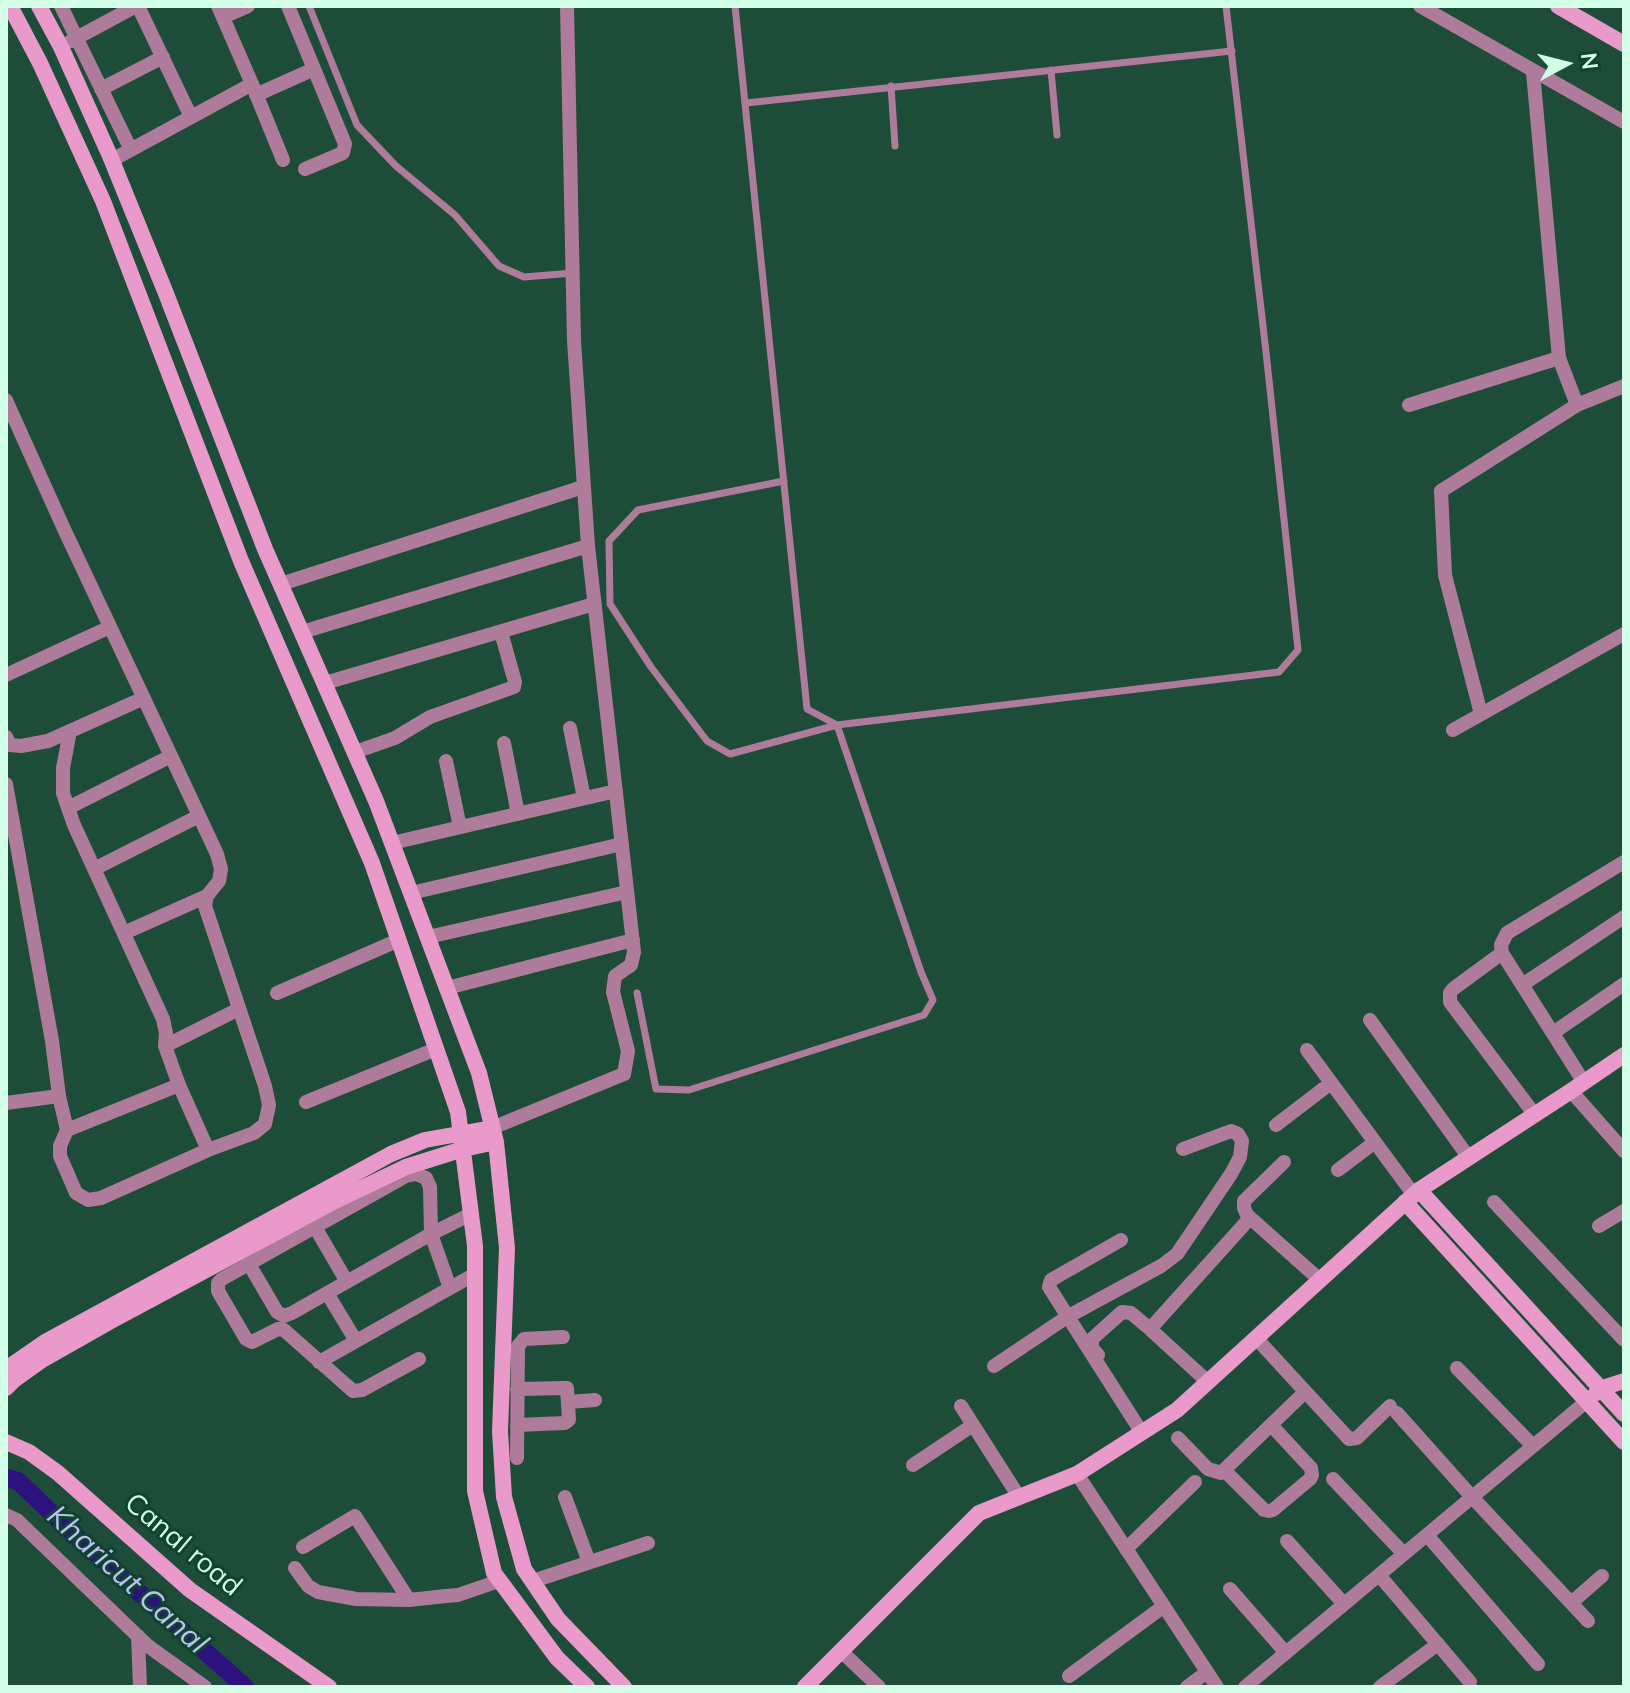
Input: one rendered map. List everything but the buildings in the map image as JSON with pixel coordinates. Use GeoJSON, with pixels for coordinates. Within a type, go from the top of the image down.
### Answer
{"type":"FeatureCollection","features":[{"type":"Feature","properties":{"kind":"street"},"geometry":{"type":"LineString","coordinates":[[10,6],[40,63],[103,201],[241,561],[372,863],[399,940],[458,1112],[475,1246],[475,1491],[494,1573],[557,1658],[587,1687]]}},
{"type":"Feature","properties":{"kind":"street"},"geometry":{"type":"LineString","coordinates":[[39,6],[112,160],[265,549],[392,843],[479,1073],[494,1135],[507,1248],[517,1458]]}},
{"type":"Feature","properties":{"kind":"street"},"geometry":{"type":"LineString","coordinates":[[61,6],[131,150]]}},
{"type":"Feature","properties":{"kind":"street"},"geometry":{"type":"LineString","coordinates":[[61,47],[135,6],[191,117]]}},
{"type":"Feature","properties":{"kind":"street"},"geometry":{"type":"LineString","coordinates":[[248,6],[220,12],[283,160]]}},
{"type":"Feature","properties":{"kind":"street"},"geometry":{"type":"LineString","coordinates":[[288,6],[345,148],[343,153],[305,169]]}},
{"type":"Feature","properties":{"kind":"street"},"geometry":{"type":"LineString","coordinates":[[6,1388],[42,1360],[335,1201],[462,1142],[494,1135],[624,1074],[628,1051],[613,992],[615,976],[631,965],[634,952],[583,487],[574,341],[567,6]]}},
{"type":"Feature","properties":{"kind":"street"},"geometry":{"type":"LineString","coordinates":[[1420,6],[1624,122]]}},
{"type":"Feature","properties":{"kind":"street"},"geometry":{"type":"LineString","coordinates":[[1558,6],[1624,44]]}},
{"type":"Feature","properties":{"kind":"street"},"geometry":{"type":"LineString","coordinates":[[101,89],[163,57]]}},
{"type":"Feature","properties":{"kind":"street"},"geometry":{"type":"LineString","coordinates":[[112,160],[191,117],[314,69]]}},
{"type":"Feature","properties":{"kind":"street"},"geometry":{"type":"LineString","coordinates":[[1533,72],[1559,358],[1577,405]]}},
{"type":"Feature","properties":{"kind":"street"},"geometry":{"type":"LineString","coordinates":[[1409,405],[1559,358]]}},
{"type":"Feature","properties":{"kind":"street"},"geometry":{"type":"LineString","coordinates":[[1481,714],[1445,575],[1441,491],[1577,405],[1624,386]]}},
{"type":"Feature","properties":{"kind":"street"},"geometry":{"type":"LineString","coordinates":[[6,400],[217,854],[221,869],[219,881],[207,896],[124,933]]}},
{"type":"Feature","properties":{"kind":"street"},"geometry":{"type":"LineString","coordinates":[[281,584],[583,487]]}},
{"type":"Feature","properties":{"kind":"street"},"geometry":{"type":"LineString","coordinates":[[302,632],[588,546]]}},
{"type":"Feature","properties":{"kind":"street"},"geometry":{"type":"LineString","coordinates":[[325,683],[594,604]]}},
{"type":"Feature","properties":{"kind":"street"},"geometry":{"type":"LineString","coordinates":[[6,675],[110,627]]}},
{"type":"Feature","properties":{"kind":"street"},"geometry":{"type":"LineString","coordinates":[[355,752],[395,738],[430,717],[514,687],[501,632]]}},
{"type":"Feature","properties":{"kind":"street"},"geometry":{"type":"LineString","coordinates":[[1453,730],[1624,634]]}},
{"type":"Feature","properties":{"kind":"street"},"geometry":{"type":"LineString","coordinates":[[7,743],[21,746],[48,741],[144,698]]}},
{"type":"Feature","properties":{"kind":"street"},"geometry":{"type":"LineString","coordinates":[[570,728],[584,798]]}},
{"type":"Feature","properties":{"kind":"street"},"geometry":{"type":"LineString","coordinates":[[70,731],[63,768],[63,793],[94,869],[163,1019],[165,1046],[208,1150]]}},
{"type":"Feature","properties":{"kind":"street"},"geometry":{"type":"LineString","coordinates":[[504,743],[518,814]]}},
{"type":"Feature","properties":{"kind":"street"},"geometry":{"type":"LineString","coordinates":[[68,808],[171,756]]}},
{"type":"Feature","properties":{"kind":"street"},"geometry":{"type":"LineString","coordinates":[[446,761],[460,827]]}},
{"type":"Feature","properties":{"kind":"street"},"geometry":{"type":"LineString","coordinates":[[6,784],[67,1130],[60,1146],[60,1156],[76,1193],[88,1200],[101,1198],[254,1133],[265,1124],[269,1105],[265,1086],[205,906],[207,896]]}},
{"type":"Feature","properties":{"kind":"street"},"geometry":{"type":"LineString","coordinates":[[392,843],[616,791]]}},
{"type":"Feature","properties":{"kind":"street"},"geometry":{"type":"LineString","coordinates":[[94,869],[199,816]]}},
{"type":"Feature","properties":{"kind":"street"},"geometry":{"type":"LineString","coordinates":[[411,893],[622,844]]}},
{"type":"Feature","properties":{"kind":"street"},"geometry":{"type":"LineString","coordinates":[[1624,862],[1507,933],[1501,945],[1502,953],[1553,1033],[1577,1086],[1624,1151]]}},
{"type":"Feature","properties":{"kind":"street"},"geometry":{"type":"LineString","coordinates":[[428,937],[627,892]]}},
{"type":"Feature","properties":{"kind":"street"},"geometry":{"type":"LineString","coordinates":[[1522,985],[1624,917]]}},
{"type":"Feature","properties":{"kind":"street"},"geometry":{"type":"LineString","coordinates":[[277,993],[399,940]]}},
{"type":"Feature","properties":{"kind":"street"},"geometry":{"type":"LineString","coordinates":[[447,988],[633,940]]}},
{"type":"Feature","properties":{"kind":"street"},"geometry":{"type":"LineString","coordinates":[[1502,953],[1453,989],[1450,1002],[1535,1115]]}},
{"type":"Feature","properties":{"kind":"street"},"geometry":{"type":"LineString","coordinates":[[1553,1033],[1624,984]]}},
{"type":"Feature","properties":{"kind":"street"},"geometry":{"type":"LineString","coordinates":[[165,1046],[239,1009]]}},
{"type":"Feature","properties":{"kind":"street"},"geometry":{"type":"LineString","coordinates":[[1370,1020],[1469,1158]]}},
{"type":"Feature","properties":{"kind":"street"},"geometry":{"type":"LineString","coordinates":[[306,1102],[436,1049]]}},
{"type":"Feature","properties":{"kind":"street"},"geometry":{"type":"LineString","coordinates":[[1307,1050],[1412,1196],[1624,1442]]}},
{"type":"Feature","properties":{"kind":"street"},"geometry":{"type":"LineString","coordinates":[[805,1687],[979,1513],[1077,1474],[1177,1410],[1412,1196],[1624,1055]]}},
{"type":"Feature","properties":{"kind":"street"},"geometry":{"type":"LineString","coordinates":[[1276,1125],[1331,1083]]}},
{"type":"Feature","properties":{"kind":"street"},"geometry":{"type":"LineString","coordinates":[[67,1130],[179,1085]]}},
{"type":"Feature","properties":{"kind":"street"},"geometry":{"type":"LineString","coordinates":[[6,1103],[59,1096]]}},
{"type":"Feature","properties":{"kind":"street"},"geometry":{"type":"LineString","coordinates":[[994,1366],[1067,1317],[1177,1254],[1231,1174],[1240,1157],[1242,1141],[1238,1134],[1231,1131],[1183,1149]]}},
{"type":"Feature","properties":{"kind":"street"},"geometry":{"type":"LineString","coordinates":[[6,1369],[45,1342],[391,1154],[425,1140],[462,1142]]}},
{"type":"Feature","properties":{"kind":"street"},"geometry":{"type":"LineString","coordinates":[[1338,1170],[1375,1142]]}},
{"type":"Feature","properties":{"kind":"street"},"geometry":{"type":"LineString","coordinates":[[1284,1162],[1244,1201],[1244,1208],[1250,1218],[1320,1280]]}},
{"type":"Feature","properties":{"kind":"street"},"geometry":{"type":"LineString","coordinates":[[419,1359],[362,1390],[353,1391],[284,1330],[278,1329],[252,1342],[246,1339],[218,1291],[218,1283],[406,1176],[416,1174],[426,1178],[430,1187],[431,1234],[450,1288]]}},
{"type":"Feature","properties":{"kind":"street"},"geometry":{"type":"LineString","coordinates":[[1412,1196],[1620,1405],[1599,1414]]}},
{"type":"Feature","properties":{"kind":"street"},"geometry":{"type":"LineString","coordinates":[[1494,1202],[1624,1340]]}},
{"type":"Feature","properties":{"kind":"street"},"geometry":{"type":"LineString","coordinates":[[1599,1226],[1624,1211]]}},
{"type":"Feature","properties":{"kind":"street"},"geometry":{"type":"LineString","coordinates":[[249,1264],[277,1312],[284,1316],[471,1214]]}},
{"type":"Feature","properties":{"kind":"street"},"geometry":{"type":"LineString","coordinates":[[1150,1329],[1250,1218]]}},
{"type":"Feature","properties":{"kind":"street"},"geometry":{"type":"LineString","coordinates":[[315,1227],[347,1282]]}},
{"type":"Feature","properties":{"kind":"street"},"geometry":{"type":"LineString","coordinates":[[1121,1240],[1048,1284],[1142,1433]]}},
{"type":"Feature","properties":{"kind":"street"},"geometry":{"type":"LineString","coordinates":[[319,1362],[475,1274]]}},
{"type":"Feature","properties":{"kind":"street"},"geometry":{"type":"LineString","coordinates":[[327,1293],[356,1341]]}},
{"type":"Feature","properties":{"kind":"street"},"geometry":{"type":"LineString","coordinates":[[1109,1370],[1092,1348],[1092,1339],[1122,1312],[1131,1313],[1208,1382]]}},
{"type":"Feature","properties":{"kind":"street"},"geometry":{"type":"LineString","coordinates":[[563,1337],[524,1339],[519,1343],[512,1399],[500,1431],[504,1497],[524,1569],[558,1619],[624,1687]]}},
{"type":"Feature","properties":{"kind":"street"},"geometry":{"type":"LineString","coordinates":[[1256,1338],[1349,1439],[1357,1438],[1394,1409],[1588,1621]]}},
{"type":"Feature","properties":{"kind":"street"},"geometry":{"type":"LineString","coordinates":[[1457,1368],[1533,1446]]}},
{"type":"Feature","properties":{"kind":"street"},"geometry":{"type":"LineString","coordinates":[[1245,1687],[1602,1388],[1624,1381]]}},
{"type":"Feature","properties":{"kind":"street"},"geometry":{"type":"LineString","coordinates":[[512,1399],[564,1387],[567,1391],[567,1422],[517,1425]]}},
{"type":"Feature","properties":{"kind":"street"},"geometry":{"type":"LineString","coordinates":[[1178,1438],[1208,1469],[1221,1473],[1305,1392]]}},
{"type":"Feature","properties":{"kind":"street"},"geometry":{"type":"LineString","coordinates":[[568,1402],[595,1400]]}},
{"type":"Feature","properties":{"kind":"street"},"geometry":{"type":"LineString","coordinates":[[961,1406],[1019,1497]]}},
{"type":"Feature","properties":{"kind":"street"},"geometry":{"type":"LineString","coordinates":[[913,1465],[973,1425]]}},
{"type":"Feature","properties":{"kind":"street"},"geometry":{"type":"LineString","coordinates":[[1224,1470],[1264,1510],[1269,1511],[1310,1479],[1311,1468],[1271,1425]]}},
{"type":"Feature","properties":{"kind":"street","name":"Canal road"},"geometry":{"type":"LineString","coordinates":[[6,1442],[29,1452],[58,1473],[190,1590],[329,1687]]}},
{"type":"Feature","properties":{"kind":"street"},"geometry":{"type":"LineString","coordinates":[[1077,1474],[1217,1687]]}},
{"type":"Feature","properties":{"kind":"street"},"geometry":{"type":"LineString","coordinates":[[1333,1479],[1404,1554]]}},
{"type":"Feature","properties":{"kind":"street"},"geometry":{"type":"LineString","coordinates":[[1126,1549],[1195,1482]]}},
{"type":"Feature","properties":{"kind":"street"},"geometry":{"type":"LineString","coordinates":[[565,1497],[589,1562]]}},
{"type":"Feature","properties":{"kind":"street"},"geometry":{"type":"LineString","coordinates":[[6,1515],[17,1520],[148,1646],[205,1687]]}},
{"type":"Feature","properties":{"kind":"street"},"geometry":{"type":"LineString","coordinates":[[303,1547],[355,1516],[409,1600]]}},
{"type":"Feature","properties":{"kind":"street"},"geometry":{"type":"LineString","coordinates":[[1427,1535],[1538,1664]]}},
{"type":"Feature","properties":{"kind":"street"},"geometry":{"type":"LineString","coordinates":[[1287,1541],[1344,1604]]}},
{"type":"Feature","properties":{"kind":"street"},"geometry":{"type":"LineString","coordinates":[[533,1581],[648,1543]]}},
{"type":"Feature","properties":{"kind":"street"},"geometry":{"type":"LineString","coordinates":[[295,1568],[308,1586],[318,1592],[356,1599],[409,1600],[458,1595],[499,1581]]}},
{"type":"Feature","properties":{"kind":"street"},"geometry":{"type":"LineString","coordinates":[[1379,1575],[1470,1682]]}},
{"type":"Feature","properties":{"kind":"street"},"geometry":{"type":"LineString","coordinates":[[1571,1603],[1602,1576]]}},
{"type":"Feature","properties":{"kind":"street"},"geometry":{"type":"LineString","coordinates":[[1230,1589],[1286,1653]]}},
{"type":"Feature","properties":{"kind":"street"},"geometry":{"type":"LineString","coordinates":[[1069,1676],[1164,1606]]}},
{"type":"Feature","properties":{"kind":"street"},"geometry":{"type":"LineString","coordinates":[[138,1636],[140,1687]]}},
{"type":"Feature","properties":{"kind":"street"},"geometry":{"type":"LineString","coordinates":[[1380,1687],[1438,1644]]}},
{"type":"Feature","properties":{"kind":"street"},"geometry":{"type":"LineString","coordinates":[[841,1651],[879,1687]]}},
{"type":"Feature","properties":{"kind":"street"},"geometry":{"type":"LineString","coordinates":[[1187,1687],[1207,1672]]}},
{"type":"Feature","properties":{"kind":"lane"},"geometry":{"type":"LineString","coordinates":[[309,6],[357,125],[396,166],[455,215],[499,266],[524,277],[573,273]]}},
{"type":"Feature","properties":{"kind":"lane"},"geometry":{"type":"LineString","coordinates":[[637,993],[656,1089],[689,1090],[924,1015],[933,1000],[837,725],[807,709],[735,6]]}},
{"type":"Feature","properties":{"kind":"lane"},"geometry":{"type":"LineString","coordinates":[[784,481],[638,510],[609,541],[610,604],[651,667],[707,741],[730,754],[837,725],[1279,672],[1298,650],[1226,6]]}},
{"type":"Feature","properties":{"kind":"lane"},"geometry":{"type":"LineString","coordinates":[[746,103],[1232,51]]}},
{"type":"Feature","properties":{"kind":"lane"},"geometry":{"type":"LineString","coordinates":[[1051,70],[1057,135]]}},
{"type":"Feature","properties":{"kind":"lane"},"geometry":{"type":"LineString","coordinates":[[891,86],[895,146]]}},
{"type":"Feature","properties":{"kind":"waterway","name":"Kharicut Canal"},"geometry":{"type":"LineString","coordinates":[[6,1478],[18,1481],[245,1687]]}}]}
